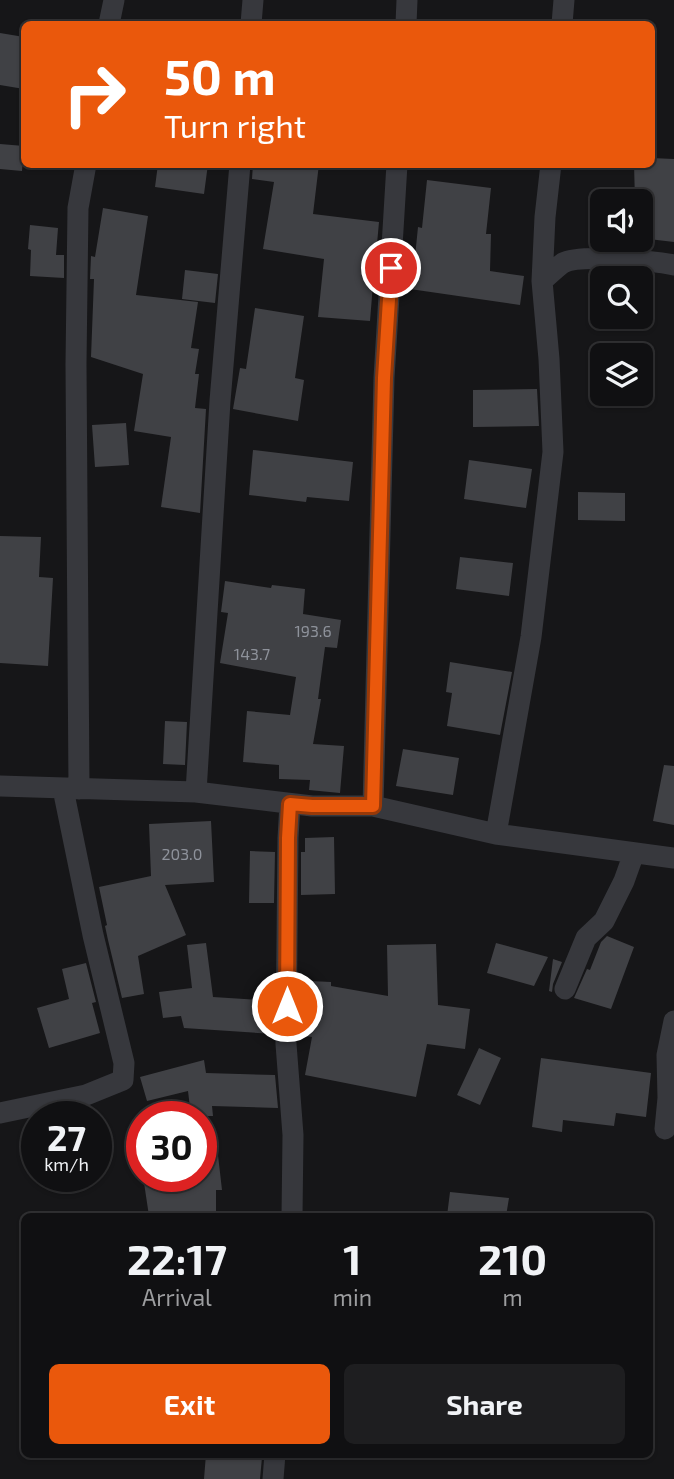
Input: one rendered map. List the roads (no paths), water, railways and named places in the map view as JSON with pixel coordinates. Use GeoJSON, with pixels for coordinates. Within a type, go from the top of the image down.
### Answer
{"type":"FeatureCollection","features":[{"type":"Feature","properties":{"kind":"street"},"geometry":{"type":"LineString","coordinates":[[110,21],[114,0]]}},
{"type":"Feature","properties":{"kind":"street"},"geometry":{"type":"LineString","coordinates":[[251,21],[253,0]]}},
{"type":"Feature","properties":{"kind":"street"},"geometry":{"type":"LineString","coordinates":[[406,21],[407,0]]}},
{"type":"Feature","properties":{"kind":"street"},"geometry":{"type":"LineString","coordinates":[[562,21],[564,0]]}},
{"type":"Feature","properties":{"kind":"street"},"geometry":{"type":"LineString","coordinates":[[0,1113],[86,1095],[123,1080],[124,1063],[93,935],[71,789],[78,208],[85,168]]}},
{"type":"Feature","properties":{"kind":"street"},"geometry":{"type":"LineString","coordinates":[[196,792],[220,401],[240,168]]}},
{"type":"Feature","properties":{"kind":"street"},"geometry":{"type":"LineString","coordinates":[[373,806],[384,378],[397,168]]}},
{"type":"Feature","properties":{"kind":"street"},"geometry":{"type":"LineString","coordinates":[[496,834],[531,637],[554,452],[542,281],[551,168]]}},
{"type":"Feature","properties":{"kind":"street"},"geometry":{"type":"LineString","coordinates":[[542,281],[565,262],[608,260],[674,265]]}},
{"type":"Feature","properties":{"kind":"street"},"geometry":{"type":"LineString","coordinates":[[0,786],[196,792],[312,806],[373,806],[496,834],[674,858]]}},
{"type":"Feature","properties":{"kind":"street"},"geometry":{"type":"LineString","coordinates":[[290,804],[286,1044],[293,1135],[292,1213]]}},
{"type":"Feature","properties":{"kind":"street"},"geometry":{"type":"LineString","coordinates":[[565,989],[586,938],[604,921],[624,881],[634,853]]}},
{"type":"Feature","properties":{"kind":"street"},"geometry":{"type":"LineString","coordinates":[[665,1129],[668,1098],[667,1055],[674,1021]]}},
{"type":"Feature","properties":{"kind":"street"},"geometry":{"type":"LineString","coordinates":[[273,1479],[275,1458]]}}]}
